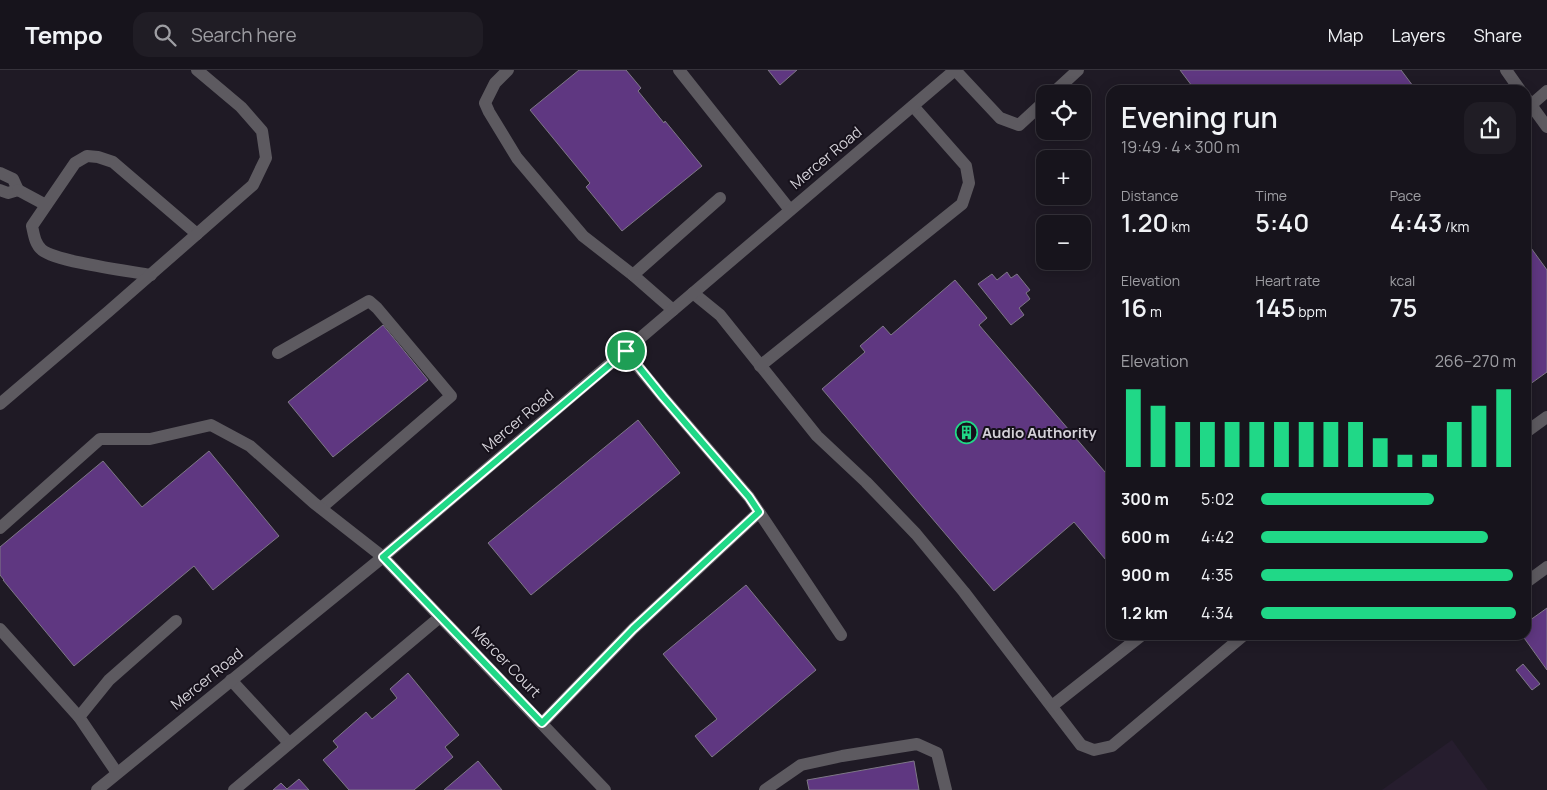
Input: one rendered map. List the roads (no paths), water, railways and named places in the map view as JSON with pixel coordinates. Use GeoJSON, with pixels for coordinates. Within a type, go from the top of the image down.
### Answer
{"type":"FeatureCollection","features":[{"type":"Feature","properties":{"kind":"street"},"geometry":{"type":"LineString","coordinates":[[0,404],[253,185],[266,158],[262,132],[241,107],[197,70]]}},
{"type":"Feature","properties":{"kind":"street"},"geometry":{"type":"LineString","coordinates":[[508,70],[495,83],[485,103],[488,112],[517,158],[583,236],[633,275],[673,310]]}},
{"type":"Feature","properties":{"kind":"street"},"geometry":{"type":"LineString","coordinates":[[679,70],[790,210]]}},
{"type":"Feature","properties":{"kind":"street"},"geometry":{"type":"LineString","coordinates":[[954,70],[1000,118],[1019,124],[1036,109]]}},
{"type":"Feature","properties":{"kind":"street","name":"Mercer Road"},"geometry":{"type":"LineString","coordinates":[[97,790],[383,557],[954,70]]}},
{"type":"Feature","properties":{"kind":"street"},"geometry":{"type":"LineString","coordinates":[[1062,85],[1078,70]]}},
{"type":"Feature","properties":{"kind":"street"},"geometry":{"type":"LineString","coordinates":[[1506,70],[1516,85]]}},
{"type":"Feature","properties":{"kind":"street"},"geometry":{"type":"LineString","coordinates":[[1531,99],[1547,91]]}},
{"type":"Feature","properties":{"kind":"street"},"geometry":{"type":"LineString","coordinates":[[1531,105],[1547,127]]}},
{"type":"Feature","properties":{"kind":"street"},"geometry":{"type":"LineString","coordinates":[[760,366],[962,204],[969,183],[966,166],[913,106]]}},
{"type":"Feature","properties":{"kind":"street"},"geometry":{"type":"LineString","coordinates":[[151,275],[72,261],[50,255],[41,249],[34,239],[32,226],[75,163],[87,156],[113,162],[197,234]]}},
{"type":"Feature","properties":{"kind":"street"},"geometry":{"type":"LineString","coordinates":[[0,173],[13,179],[18,190],[46,205]]}},
{"type":"Feature","properties":{"kind":"street"},"geometry":{"type":"LineString","coordinates":[[0,190],[8,193],[18,190]]}},
{"type":"Feature","properties":{"kind":"street"},"geometry":{"type":"LineString","coordinates":[[633,275],[720,198]]}},
{"type":"Feature","properties":{"kind":"street"},"geometry":{"type":"LineString","coordinates":[[693,293],[720,315],[817,436],[866,482],[916,534],[964,592],[1081,745],[1094,750],[1112,746],[1238,640]]}},
{"type":"Feature","properties":{"kind":"street"},"geometry":{"type":"LineString","coordinates":[[278,353],[369,301],[378,308],[451,396],[322,508]]}},
{"type":"Feature","properties":{"kind":"street"},"geometry":{"type":"LineString","coordinates":[[626,351],[749,497],[841,635]]}},
{"type":"Feature","properties":{"kind":"street"},"geometry":{"type":"LineString","coordinates":[[1531,428],[1547,417]]}},
{"type":"Feature","properties":{"kind":"street","name":"Mercer Court"},"geometry":{"type":"LineString","coordinates":[[0,528],[100,439],[150,439],[210,424],[250,446],[383,557],[605,790]]}},
{"type":"Feature","properties":{"kind":"street"},"geometry":{"type":"LineString","coordinates":[[542,723],[633,629],[759,512]]}},
{"type":"Feature","properties":{"kind":"street"},"geometry":{"type":"LineString","coordinates":[[1531,579],[1547,567]]}},
{"type":"Feature","properties":{"kind":"street"},"geometry":{"type":"LineString","coordinates":[[234,790],[440,617]]}},
{"type":"Feature","properties":{"kind":"street"},"geometry":{"type":"LineString","coordinates":[[79,718],[109,680],[176,622]]}},
{"type":"Feature","properties":{"kind":"street"},"geometry":{"type":"LineString","coordinates":[[0,629],[79,718],[117,773]]}},
{"type":"Feature","properties":{"kind":"street"},"geometry":{"type":"LineString","coordinates":[[1052,706],[1136,640]]}},
{"type":"Feature","properties":{"kind":"street"},"geometry":{"type":"LineString","coordinates":[[231,680],[289,744]]}},
{"type":"Feature","properties":{"kind":"street"},"geometry":{"type":"LineString","coordinates":[[766,789],[800,765],[917,744],[937,753],[946,790]]}},
{"type":"Feature","properties":{"kind":"place","name":"Audio Authority"},"geometry":{"type":"Point","coordinates":[966,433]}}]}
